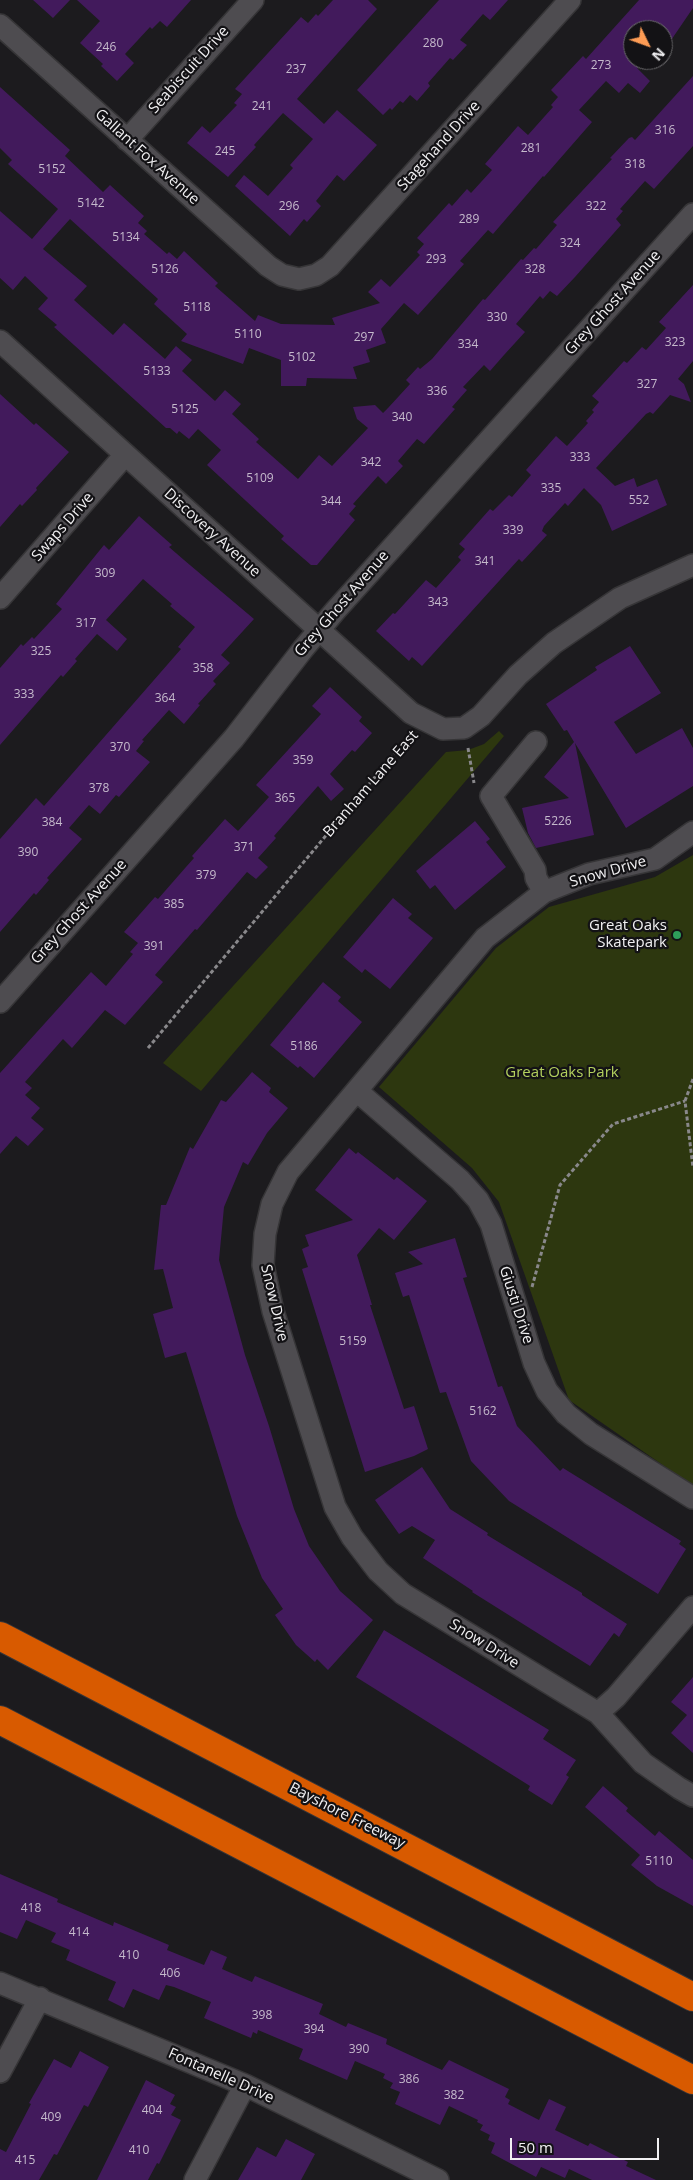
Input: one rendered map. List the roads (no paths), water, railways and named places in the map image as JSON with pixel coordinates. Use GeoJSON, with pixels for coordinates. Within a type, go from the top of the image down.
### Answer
{"type":"FeatureCollection","features":[{"type":"Feature","properties":{"kind":"highway","name":"Bayshore Freeway"},"geometry":{"type":"LineString","coordinates":[[0,1636],[693,1996]]}},
{"type":"Feature","properties":{"kind":"highway"},"geometry":{"type":"LineString","coordinates":[[0,1720],[693,2080]]}},
{"type":"Feature","properties":{"kind":"street","name":"Seabiscuit Drive"},"geometry":{"type":"LineString","coordinates":[[127,140],[253,0]]}},
{"type":"Feature","properties":{"kind":"street","name":"Stagehand Drive"},"geometry":{"type":"LineString","coordinates":[[299,279],[316,275],[330,266],[570,0]]}},
{"type":"Feature","properties":{"kind":"street","name":"Gallant Fox Avenue"},"geometry":{"type":"LineString","coordinates":[[0,25],[268,266],[282,275],[299,279]]}},
{"type":"Feature","properties":{"kind":"street","name":"Grey Ghost Avenue"},"geometry":{"type":"LineString","coordinates":[[0,1002],[234,738],[319,630],[693,214]]}},
{"type":"Feature","properties":{"kind":"street","name":"Discovery Avenue"},"geometry":{"type":"LineString","coordinates":[[0,341],[411,713],[426,722]]}},
{"type":"Feature","properties":{"kind":"street","name":"Swaps Drive"},"geometry":{"type":"LineString","coordinates":[[0,598],[125,455]]}},
{"type":"Feature","properties":{"kind":"street","name":"Branham Lane East"},"geometry":{"type":"LineString","coordinates":[[426,722],[443,729],[464,728],[481,716],[518,675],[554,643],[620,598],[693,565]]}},
{"type":"Feature","properties":{"kind":"street"},"geometry":{"type":"LineString","coordinates":[[536,742],[491,796],[536,870],[536,878],[544,892]]}},
{"type":"Feature","properties":{"kind":"street","name":"Snow Drive"},"geometry":{"type":"LineString","coordinates":[[693,832],[655,859],[589,874],[544,892],[485,938],[288,1172],[272,1204],[265,1234],[263,1265],[273,1311],[335,1507],[352,1538],[378,1571],[403,1594],[598,1713],[643,1763],[693,1796]]}},
{"type":"Feature","properties":{"kind":"street","name":"Giusti Drive"},"geometry":{"type":"LineString","coordinates":[[358,1091],[460,1180],[478,1200],[491,1224],[534,1363],[548,1391],[566,1414],[591,1434],[693,1498]]}},
{"type":"Feature","properties":{"kind":"street"},"geometry":{"type":"LineString","coordinates":[[598,1713],[616,1697],[693,1607]]}},
{"type":"Feature","properties":{"kind":"street","name":"Fontanelle Drive"},"geometry":{"type":"LineString","coordinates":[[0,1983],[40,1998],[245,2085],[438,2180]]}},
{"type":"Feature","properties":{"kind":"street"},"geometry":{"type":"LineString","coordinates":[[0,2072],[40,1998]]}},
{"type":"Feature","properties":{"kind":"street"},"geometry":{"type":"LineString","coordinates":[[195,2180],[245,2085]]}},
{"type":"Feature","properties":{"kind":"place","name":"Great Oaks Skatepark"},"geometry":{"type":"Point","coordinates":[677,935]}},
{"type":"Feature","properties":{"kind":"park label","name":"Great Oaks Park"},"geometry":{"type":"Point","coordinates":[562,1073]}}]}
